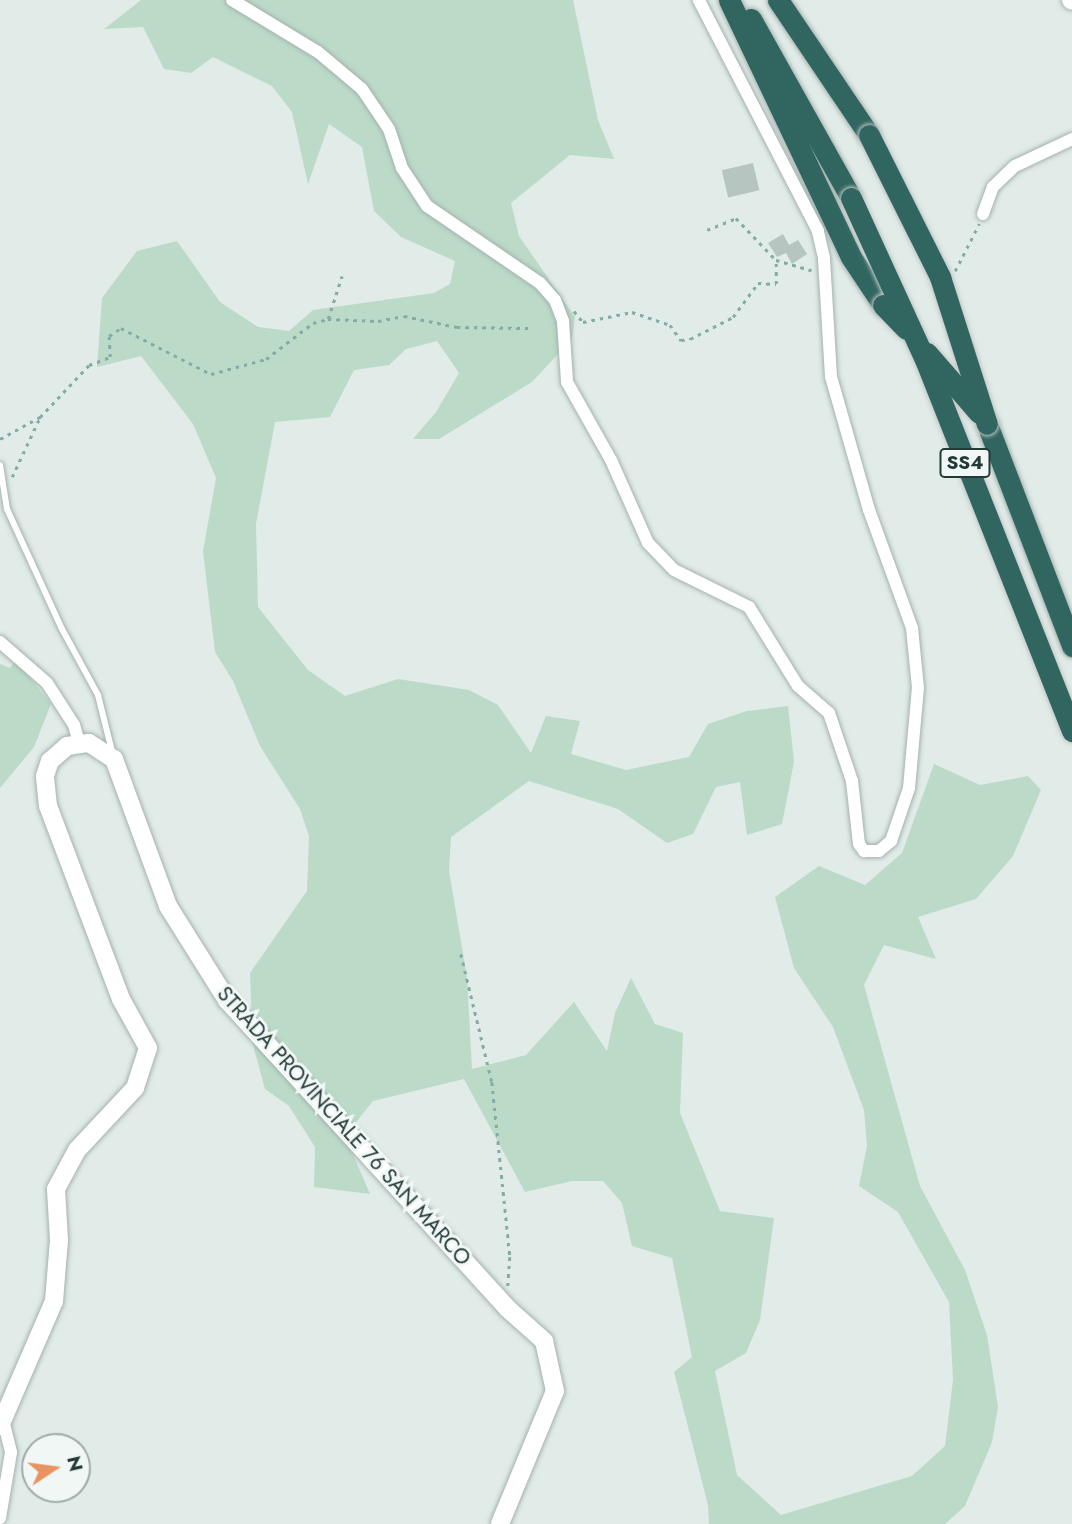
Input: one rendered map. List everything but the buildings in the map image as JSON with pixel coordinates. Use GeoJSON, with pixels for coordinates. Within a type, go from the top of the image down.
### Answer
{"type":"FeatureCollection","features":[{"type":"Feature","properties":{"kind":"highway"},"geometry":{"type":"LineString","coordinates":[[729,0],[845,246],[883,305],[986,424]]}},
{"type":"Feature","properties":{"kind":"highway","name":"SS4"},"geometry":{"type":"LineString","coordinates":[[740,0],[851,198],[926,362],[1072,731]]}},
{"type":"Feature","properties":{"kind":"highway"},"geometry":{"type":"LineString","coordinates":[[778,0],[869,135],[940,277],[986,424],[1072,646]]}},
{"type":"Feature","properties":{"kind":"street"},"geometry":{"type":"LineString","coordinates":[[232,0],[318,52],[362,89],[389,129],[402,168],[427,205],[540,283],[555,300],[563,321],[567,382],[611,460],[648,543],[674,569],[749,607],[798,686],[829,713],[852,781],[859,844],[871,852],[887,847],[902,812],[915,743],[918,688],[912,628],[869,510],[831,376],[827,293],[818,231],[699,0]]}},
{"type":"Feature","properties":{"kind":"street"},"geometry":{"type":"LineString","coordinates":[[982,214],[993,187],[1015,166],[1072,139]]}},
{"type":"Feature","properties":{"kind":"street"},"geometry":{"type":"LineString","coordinates":[[0,642],[47,683],[74,725],[79,743]]}},
{"type":"Feature","properties":{"kind":"street"},"geometry":{"type":"LineString","coordinates":[[0,1518],[11,1452],[1,1424],[54,1301],[59,1240],[56,1189],[76,1150],[135,1088],[148,1048],[121,999],[48,806],[45,776],[50,761],[60,750],[79,743],[97,745],[114,759]]}},
{"type":"Feature","properties":{"kind":"street","name":"STRADA PROVINCIALE 76 SAN MARCO"},"geometry":{"type":"LineString","coordinates":[[114,759],[168,906],[227,1000],[507,1308],[544,1341],[555,1391],[500,1524]]}},
{"type":"Feature","properties":{"kind":"lane"},"geometry":{"type":"LineString","coordinates":[[0,465],[4,495],[62,629],[98,695],[114,759]]}},
{"type":"Feature","properties":{"kind":"path"},"geometry":{"type":"LineString","coordinates":[[707,230],[736,218],[776,260],[816,272],[817,293],[827,293]]}},
{"type":"Feature","properties":{"kind":"path"},"geometry":{"type":"LineString","coordinates":[[569,306],[583,322],[632,312],[670,325],[681,340],[690,339],[733,317],[758,283],[776,284],[776,260]]}},
{"type":"Feature","properties":{"kind":"path"},"geometry":{"type":"LineString","coordinates":[[328,319],[342,276]]}},
{"type":"Feature","properties":{"kind":"path"},"geometry":{"type":"LineString","coordinates":[[0,439],[40,417],[89,365],[110,357],[113,331],[133,331],[155,348],[211,374],[266,359],[313,323],[328,319],[378,321],[404,316],[457,327],[528,328]]}},
{"type":"Feature","properties":{"kind":"path"},"geometry":{"type":"LineString","coordinates":[[4,495],[40,417]]}},
{"type":"Feature","properties":{"kind":"path"},"geometry":{"type":"LineString","coordinates":[[461,954],[492,1082],[510,1257],[507,1308]]}},
{"type":"Feature","properties":{"kind":"green space"},"geometry":{"type":"Polygon","coordinates":[[[141,0],[573,0],[598,120],[614,159],[570,155],[511,203],[519,236],[575,317],[572,339],[532,382],[439,439],[413,439],[436,412],[459,373],[437,341],[406,349],[389,365],[354,370],[330,417],[275,422],[256,524],[258,607],[308,670],[345,696],[398,679],[469,690],[498,705],[531,753],[546,716],[580,721],[571,754],[626,770],[689,757],[708,724],[747,711],[788,706],[794,762],[782,824],[747,835],[740,782],[716,787],[693,834],[667,843],[618,809],[529,781],[451,837],[449,871],[467,977],[472,1069],[526,1055],[574,1002],[607,1051],[615,1013],[631,978],[655,1024],[683,1033],[680,1113],[720,1211],[774,1218],[760,1320],[746,1353],[715,1371],[737,1475],[781,1515],[912,1476],[945,1446],[953,1380],[949,1302],[898,1212],[859,1186],[867,1146],[864,1110],[833,1027],[794,968],[775,897],[819,866],[865,885],[902,853],[934,764],[980,785],[1028,776],[1041,790],[1013,856],[976,899],[918,917],[936,959],[884,945],[864,985],[920,1186],[965,1270],[987,1335],[998,1407],[992,1442],[965,1506],[945,1524],[709,1524],[708,1505],[674,1372],[692,1357],[672,1258],[632,1246],[622,1203],[603,1181],[572,1181],[525,1192],[464,1079],[373,1101],[345,1136],[370,1194],[314,1187],[315,1147],[289,1106],[265,1089],[253,1045],[250,973],[307,891],[309,836],[300,809],[260,746],[233,681],[215,652],[203,551],[216,478],[193,424],[141,356],[97,367],[102,298],[137,251],[177,241],[220,302],[258,327],[289,331],[313,310],[434,293],[450,284],[455,261],[401,237],[374,211],[362,147],[329,124],[308,184],[292,112],[272,86],[213,57],[191,73],[164,69],[143,27],[104,29],[141,0]]]}},
{"type":"Feature","properties":{"kind":"green space"},"geometry":{"type":"Polygon","coordinates":[[[16,660],[51,704],[34,747],[0,788],[0,664],[10,668],[16,660]]]}}]}
